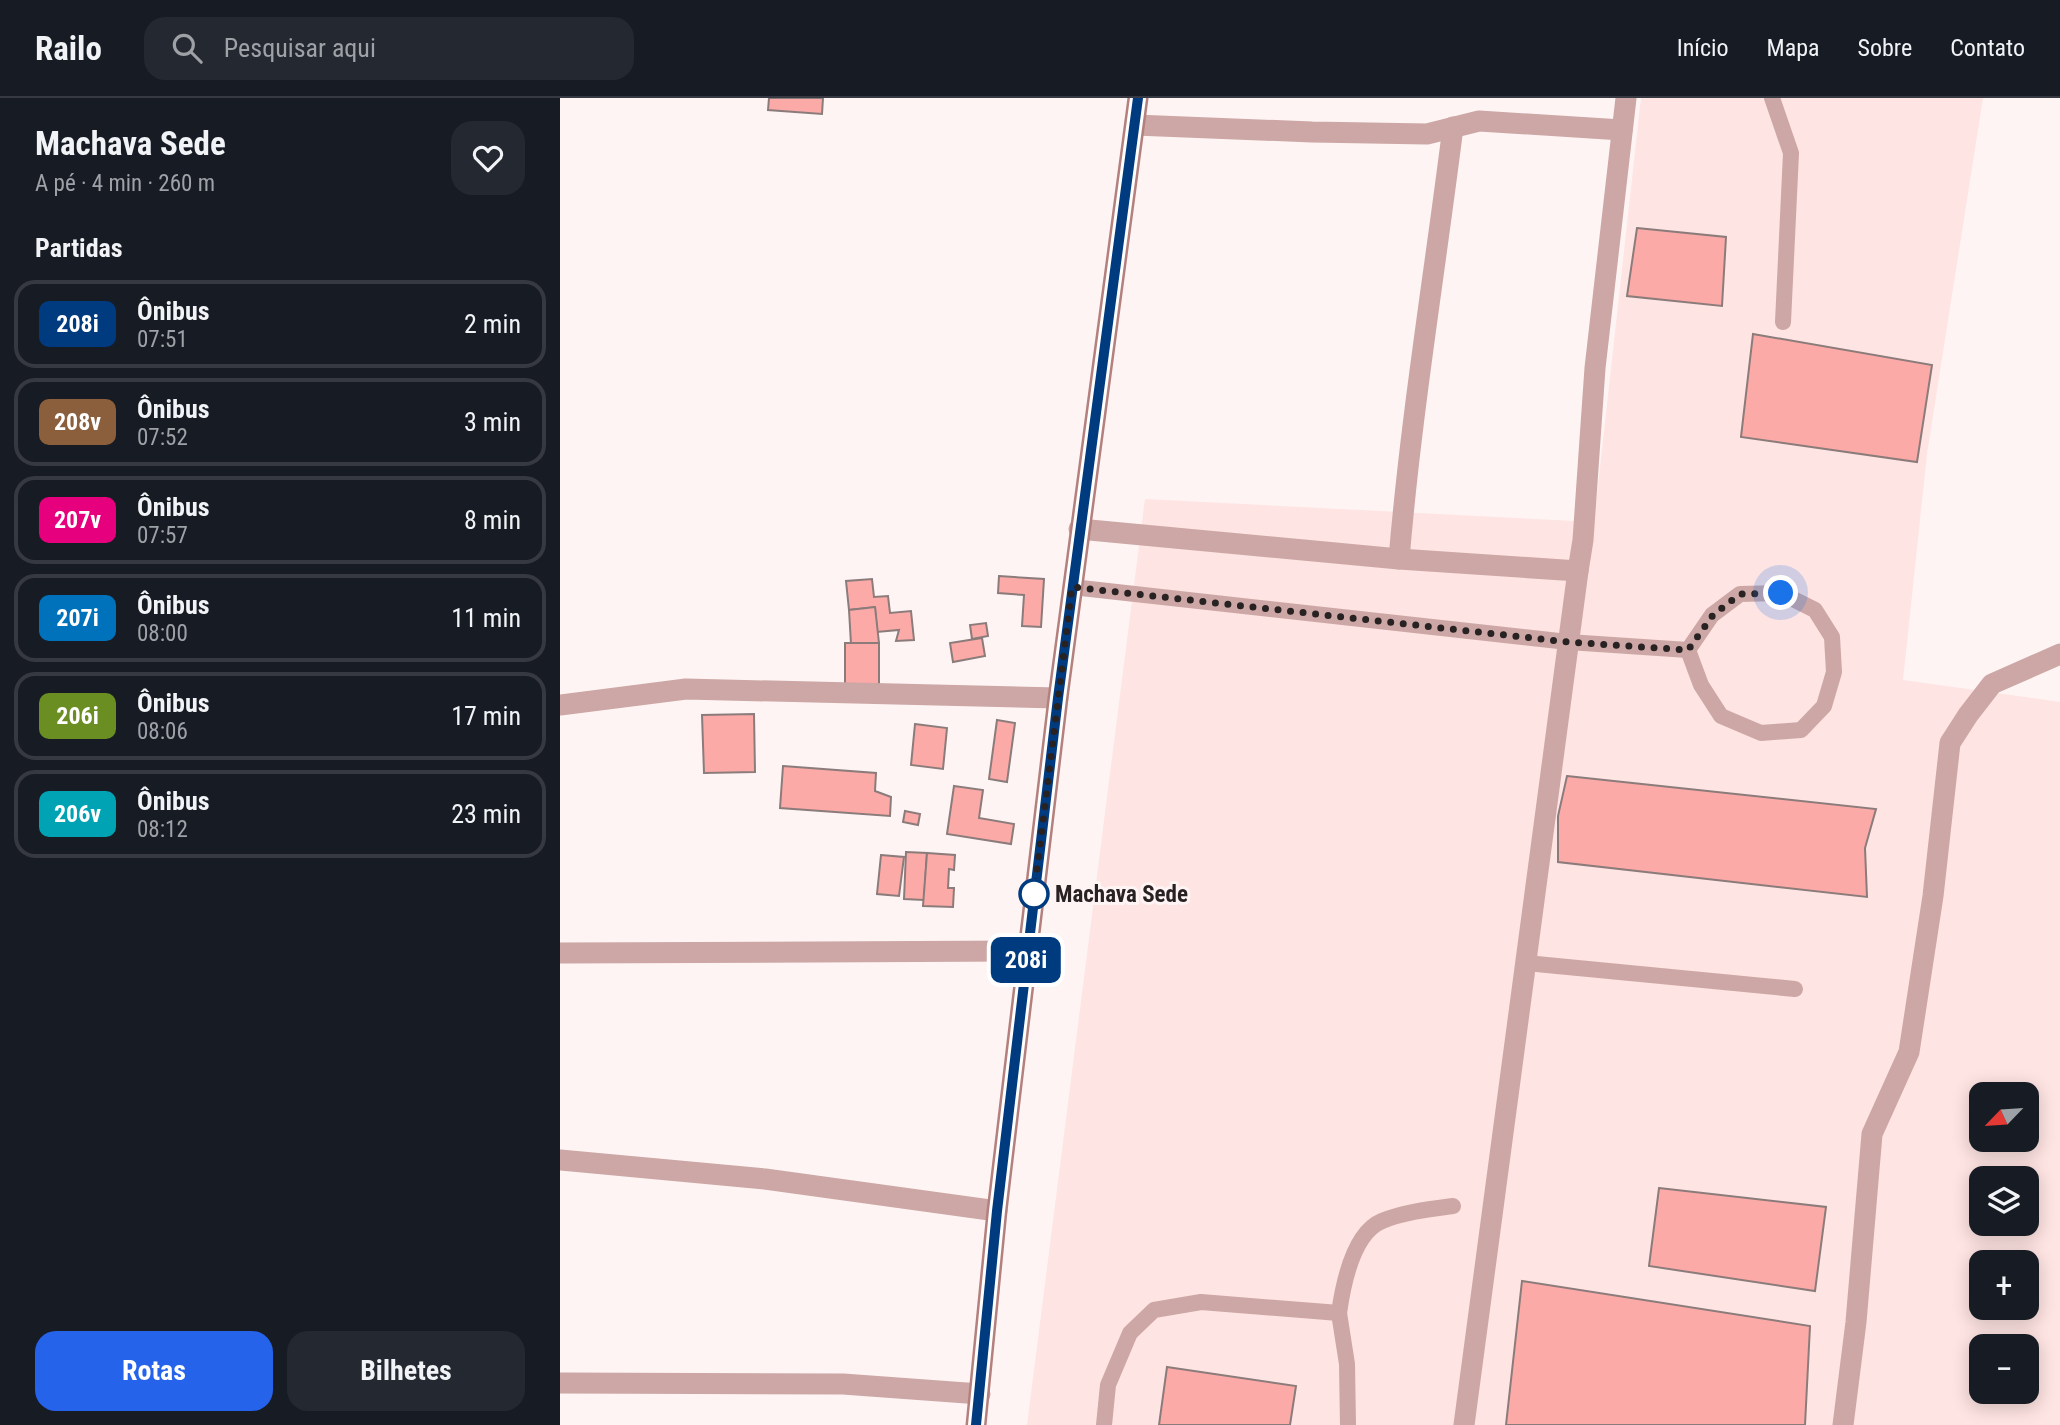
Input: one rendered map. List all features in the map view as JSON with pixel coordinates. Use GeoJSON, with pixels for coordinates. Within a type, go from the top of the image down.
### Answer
{"type":"FeatureCollection","features":[{"type":"Feature","properties":{"kind":"main road"},"geometry":{"type":"LineString","coordinates":[[976,1425],[1027,951],[1079,529],[1138,98]]}},
{"type":"Feature","properties":{"kind":"street"},"geometry":{"type":"LineString","coordinates":[[1464,1425],[1583,540],[1595,368],[1626,98]]}},
{"type":"Feature","properties":{"kind":"street"},"geometry":{"type":"LineString","coordinates":[[1135,125],[1427,134],[1479,121],[1622,130]]}},
{"type":"Feature","properties":{"kind":"street"},"geometry":{"type":"LineString","coordinates":[[1399,559],[1408,457],[1453,127]]}},
{"type":"Feature","properties":{"kind":"street"},"geometry":{"type":"LineString","coordinates":[[1079,529],[1399,559],[1578,571]]}},
{"type":"Feature","properties":{"kind":"street"},"geometry":{"type":"LineString","coordinates":[[1843,1425],[1856,1322],[1872,1134],[1909,1052],[1933,896],[1950,743],[1992,684],[2060,654]]}},
{"type":"Feature","properties":{"kind":"street"},"geometry":{"type":"LineString","coordinates":[[560,705],[686,689],[1058,698]]}},
{"type":"Feature","properties":{"kind":"street"},"geometry":{"type":"LineString","coordinates":[[560,953],[1027,951]]}},
{"type":"Feature","properties":{"kind":"street"},"geometry":{"type":"LineString","coordinates":[[560,1160],[765,1179],[997,1211]]}},
{"type":"Feature","properties":{"kind":"street"},"geometry":{"type":"LineString","coordinates":[[560,1383],[843,1384],[980,1394]]}},
{"type":"Feature","properties":{"kind":"lane"},"geometry":{"type":"LineString","coordinates":[[1772,98],[1791,153],[1783,322]]}},
{"type":"Feature","properties":{"kind":"lane"},"geometry":{"type":"LineString","coordinates":[[1072,587],[1568,642],[1688,650]]}},
{"type":"Feature","properties":{"kind":"lane"},"geometry":{"type":"LineString","coordinates":[[1781,593],[1815,610],[1832,637],[1834,672],[1824,706],[1801,730],[1761,733],[1721,716],[1701,685],[1688,650],[1713,615],[1740,594],[1781,593]]}},
{"type":"Feature","properties":{"kind":"lane"},"geometry":{"type":"LineString","coordinates":[[1526,963],[1795,989]]}},
{"type":"Feature","properties":{"kind":"lane"},"geometry":{"type":"LineString","coordinates":[[1348,1425],[1347,1364],[1339,1313],[1345,1275],[1365,1235],[1380,1221],[1421,1210],[1453,1206]]}},
{"type":"Feature","properties":{"kind":"lane"},"geometry":{"type":"LineString","coordinates":[[1104,1425],[1108,1385],[1130,1333],[1154,1310],[1201,1303],[1339,1313]]}},
{"type":"Feature","properties":{"kind":"shaded area"},"geometry":{"type":"Polygon","coordinates":[[[1641,98],[1983,98],[1927,454],[1903,680],[2060,702],[2060,1425],[1027,1425],[1145,499],[1594,522],[1641,98]]]}},
{"type":"Feature","properties":{"kind":"building"},"geometry":{"type":"Polygon","coordinates":[[[769,98],[823,98],[822,114],[768,110],[769,98]]]}},
{"type":"Feature","properties":{"kind":"building"},"geometry":{"type":"Polygon","coordinates":[[[1637,228],[1726,237],[1722,306],[1627,296],[1637,228]]]}},
{"type":"Feature","properties":{"kind":"building"},"geometry":{"type":"Polygon","coordinates":[[[1753,334],[1932,365],[1917,462],[1741,437],[1753,334]]]}},
{"type":"Feature","properties":{"kind":"building"},"geometry":{"type":"Polygon","coordinates":[[[999,576],[1044,579],[1041,627],[1022,626],[1024,595],[998,593],[999,576]]]}},
{"type":"Feature","properties":{"kind":"building"},"geometry":{"type":"Polygon","coordinates":[[[872,579],[874,597],[888,596],[890,613],[911,611],[914,640],[896,641],[899,630],[877,632],[875,607],[849,610],[846,581],[872,579]]]}},
{"type":"Feature","properties":{"kind":"building"},"geometry":{"type":"Polygon","coordinates":[[[875,607],[879,643],[851,644],[849,610],[875,607]]]}},
{"type":"Feature","properties":{"kind":"building"},"geometry":{"type":"Polygon","coordinates":[[[986,623],[988,636],[972,639],[970,625],[986,623]]]}},
{"type":"Feature","properties":{"kind":"building"},"geometry":{"type":"Polygon","coordinates":[[[982,638],[985,656],[953,662],[950,643],[982,638]]]}},
{"type":"Feature","properties":{"kind":"building"},"geometry":{"type":"Polygon","coordinates":[[[845,643],[879,643],[879,684],[845,685],[845,643]]]}},
{"type":"Feature","properties":{"kind":"building"},"geometry":{"type":"Polygon","coordinates":[[[754,714],[755,772],[704,773],[702,715],[754,714]]]}},
{"type":"Feature","properties":{"kind":"building"},"geometry":{"type":"Polygon","coordinates":[[[997,720],[1015,723],[1007,782],[989,779],[997,720]]]}},
{"type":"Feature","properties":{"kind":"building"},"geometry":{"type":"Polygon","coordinates":[[[915,724],[947,728],[943,769],[911,765],[915,724]]]}},
{"type":"Feature","properties":{"kind":"building"},"geometry":{"type":"Polygon","coordinates":[[[783,766],[876,773],[875,791],[891,797],[890,816],[780,808],[783,766]]]}},
{"type":"Feature","properties":{"kind":"building"},"geometry":{"type":"Polygon","coordinates":[[[1567,776],[1876,809],[1865,848],[1867,897],[1558,862],[1558,816],[1567,776]]]}},
{"type":"Feature","properties":{"kind":"building"},"geometry":{"type":"Polygon","coordinates":[[[954,786],[983,790],[979,818],[1014,824],[1011,844],[947,834],[954,786]]]}},
{"type":"Feature","properties":{"kind":"building"},"geometry":{"type":"Polygon","coordinates":[[[905,811],[920,814],[918,825],[903,822],[905,811]]]}},
{"type":"Feature","properties":{"kind":"building"},"geometry":{"type":"Polygon","coordinates":[[[906,852],[927,853],[924,900],[904,899],[906,852]]]}},
{"type":"Feature","properties":{"kind":"building"},"geometry":{"type":"Polygon","coordinates":[[[927,853],[955,855],[954,870],[949,869],[948,888],[954,888],[953,907],[923,906],[927,853]]]}},
{"type":"Feature","properties":{"kind":"building"},"geometry":{"type":"Polygon","coordinates":[[[881,855],[904,857],[899,896],[877,894],[881,855]]]}},
{"type":"Feature","properties":{"kind":"building"},"geometry":{"type":"Polygon","coordinates":[[[1659,1188],[1826,1207],[1815,1291],[1649,1266],[1659,1188]]]}},
{"type":"Feature","properties":{"kind":"building"},"geometry":{"type":"Polygon","coordinates":[[[1522,1281],[1810,1326],[1805,1425],[1506,1425],[1522,1281]]]}},
{"type":"Feature","properties":{"kind":"building"},"geometry":{"type":"Polygon","coordinates":[[[1167,1367],[1296,1386],[1290,1425],[1159,1425],[1167,1367]]]}},
{"type":"Feature","properties":{"kind":"bus line","name":"208i"},"geometry":{"type":"LineString","coordinates":[[976,1425],[997,1211],[1058,698],[1138,98]]}},
{"type":"Feature","properties":{"kind":"place","name":"Machava Sede"},"geometry":{"type":"Point","coordinates":[1034,894]}},
{"type":"Feature","properties":{"kind":"route"},"geometry":{"type":"LineString","coordinates":[[1034,894],[1072,587],[1568,642],[1688,650],[1713,615],[1740,594],[1781,593]]}}]}
